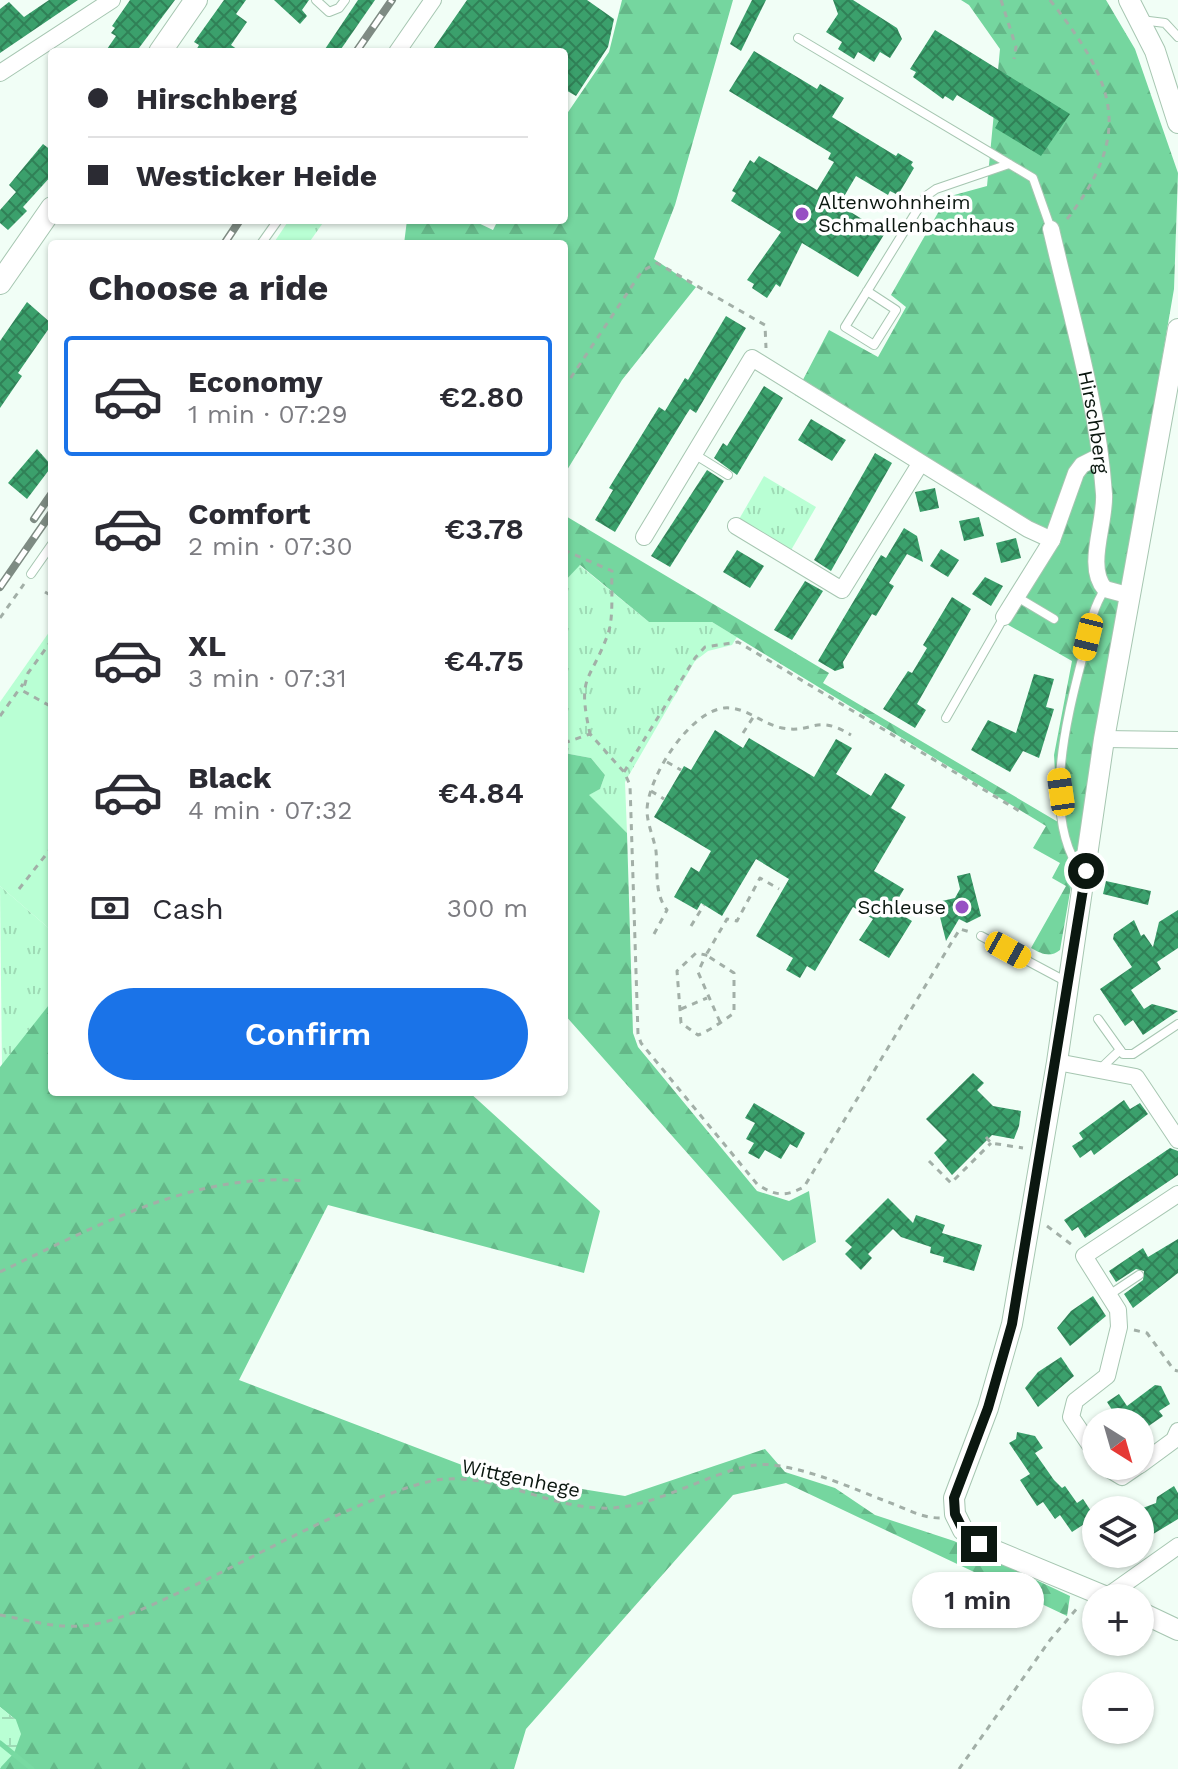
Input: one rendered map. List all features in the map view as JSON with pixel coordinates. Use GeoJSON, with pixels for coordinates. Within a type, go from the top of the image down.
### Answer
{"type":"FeatureCollection","features":[{"type":"Feature","properties":{"kind":"main road"},"geometry":{"type":"LineString","coordinates":[[163,48],[196,0]]}},
{"type":"Feature","properties":{"kind":"main road"},"geometry":{"type":"LineString","coordinates":[[0,283],[48,214]]}},
{"type":"Feature","properties":{"kind":"street"},"geometry":{"type":"LineString","coordinates":[[0,73],[112,0]]}},
{"type":"Feature","properties":{"kind":"street"},"geometry":{"type":"LineString","coordinates":[[400,48],[433,0]]}},
{"type":"Feature","properties":{"kind":"street"},"geometry":{"type":"LineString","coordinates":[[1129,0],[1155,51],[1178,123]]}},
{"type":"Feature","properties":{"kind":"street","name":"Hirschberg"},"geometry":{"type":"LineString","coordinates":[[1051,229],[1100,456],[1104,500],[1097,573],[1105,589]]}},
{"type":"Feature","properties":{"kind":"street"},"geometry":{"type":"LineString","coordinates":[[1082,1587],[979,1544],[963,1530],[955,1514],[954,1498],[988,1408],[1012,1324],[1057,1062],[1104,739],[1178,329]]}},
{"type":"Feature","properties":{"kind":"street"},"geometry":{"type":"LineString","coordinates":[[644,537],[752,358],[920,464],[1052,540]]}},
{"type":"Feature","properties":{"kind":"street"},"geometry":{"type":"LineString","coordinates":[[1004,617],[1052,540],[1076,473],[1082,465],[1100,456]]}},
{"type":"Feature","properties":{"kind":"street"},"geometry":{"type":"LineString","coordinates":[[736,526],[842,590],[920,464]]}},
{"type":"Feature","properties":{"kind":"street"},"geometry":{"type":"LineString","coordinates":[[1105,589],[1131,596]]}},
{"type":"Feature","properties":{"kind":"street"},"geometry":{"type":"LineString","coordinates":[[1104,739],[1178,740]]}},
{"type":"Feature","properties":{"kind":"street"},"geometry":{"type":"LineString","coordinates":[[1057,1062],[1136,1077],[1178,1140]]}},
{"type":"Feature","properties":{"kind":"street"},"geometry":{"type":"LineString","coordinates":[[1082,1433],[1071,1417],[1075,1401],[1107,1376],[1119,1327],[1118,1310],[1084,1256],[1178,1194]]}},
{"type":"Feature","properties":{"kind":"street"},"geometry":{"type":"LineString","coordinates":[[1154,1454],[1174,1440],[1178,1431]]}},
{"type":"Feature","properties":{"kind":"street"},"geometry":{"type":"LineString","coordinates":[[1119,1584],[1178,1546]]}},
{"type":"Feature","properties":{"kind":"street"},"geometry":{"type":"LineString","coordinates":[[1154,1619],[1178,1630]]}},
{"type":"Feature","properties":{"kind":"lane"},"geometry":{"type":"LineString","coordinates":[[316,0],[329,12],[339,8],[345,0]]}},
{"type":"Feature","properties":{"kind":"lane"},"geometry":{"type":"LineString","coordinates":[[1140,20],[1165,23],[1178,37]]}},
{"type":"Feature","properties":{"kind":"lane"},"geometry":{"type":"LineString","coordinates":[[798,38],[1033,178],[1051,229]]}},
{"type":"Feature","properties":{"kind":"lane"},"geometry":{"type":"LineString","coordinates":[[867,291],[896,310],[874,345],[845,327],[867,291],[926,196],[936,189],[1009,164]]}},
{"type":"Feature","properties":{"kind":"lane"},"geometry":{"type":"LineString","coordinates":[[694,454],[728,475]]}},
{"type":"Feature","properties":{"kind":"lane"},"geometry":{"type":"LineString","coordinates":[[31,574],[48,550]]}},
{"type":"Feature","properties":{"kind":"lane"},"geometry":{"type":"LineString","coordinates":[[1085,877],[1067,851],[1059,775],[1072,696],[1095,604],[1105,589]]}},
{"type":"Feature","properties":{"kind":"lane"},"geometry":{"type":"LineString","coordinates":[[1017,597],[1054,619]]}},
{"type":"Feature","properties":{"kind":"lane"},"geometry":{"type":"LineString","coordinates":[[946,718],[1004,617]]}},
{"type":"Feature","properties":{"kind":"lane"},"geometry":{"type":"LineString","coordinates":[[981,936],[1068,982]]}},
{"type":"Feature","properties":{"kind":"lane"},"geometry":{"type":"LineString","coordinates":[[1098,1019],[1123,1054],[1133,1054],[1178,1024]]}},
{"type":"Feature","properties":{"kind":"lane"},"geometry":{"type":"LineString","coordinates":[[1098,1071],[1120,1050]]}},
{"type":"Feature","properties":{"kind":"lane"},"geometry":{"type":"LineString","coordinates":[[1108,1295],[1139,1275]]}},
{"type":"Feature","properties":{"kind":"path"},"geometry":{"type":"LineString","coordinates":[[1001,0],[1016,47],[1014,59]]}},
{"type":"Feature","properties":{"kind":"path"},"geometry":{"type":"LineString","coordinates":[[1050,0],[1105,85],[1111,133],[1098,170],[1076,208],[1062,224],[1051,229]]}},
{"type":"Feature","properties":{"kind":"path"},"geometry":{"type":"LineString","coordinates":[[568,382],[642,271],[657,263],[765,325],[766,367]]}},
{"type":"Feature","properties":{"kind":"path"},"geometry":{"type":"LineString","coordinates":[[568,552],[612,571],[609,631],[586,678],[582,695],[590,734],[624,772],[630,785],[638,1034],[647,1051],[748,1174],[771,1194],[787,1196],[804,1187],[960,929],[981,936]]}},
{"type":"Feature","properties":{"kind":"path"},"geometry":{"type":"LineString","coordinates":[[0,618],[31,574]]}},
{"type":"Feature","properties":{"kind":"path"},"geometry":{"type":"LineString","coordinates":[[624,772],[695,658],[705,647],[738,642],[1021,812]]}},
{"type":"Feature","properties":{"kind":"path"},"geometry":{"type":"LineString","coordinates":[[0,716],[48,646]]}},
{"type":"Feature","properties":{"kind":"path"},"geometry":{"type":"LineString","coordinates":[[23,684],[23,691],[48,705]]}},
{"type":"Feature","properties":{"kind":"path"},"geometry":{"type":"LineString","coordinates":[[654,934],[667,910],[656,878],[647,809],[651,791],[683,733],[702,715],[724,708],[786,728],[831,723],[851,735]]}},
{"type":"Feature","properties":{"kind":"path"},"geometry":{"type":"LineString","coordinates":[[743,733],[754,716]]}},
{"type":"Feature","properties":{"kind":"path"},"geometry":{"type":"LineString","coordinates":[[568,742],[590,734]]}},
{"type":"Feature","properties":{"kind":"path"},"geometry":{"type":"LineString","coordinates":[[666,761],[681,770]]}},
{"type":"Feature","properties":{"kind":"path"},"geometry":{"type":"LineString","coordinates":[[651,791],[664,799]]}},
{"type":"Feature","properties":{"kind":"path"},"geometry":{"type":"LineString","coordinates":[[19,889],[48,852]]}},
{"type":"Feature","properties":{"kind":"path"},"geometry":{"type":"LineString","coordinates":[[720,1022],[698,972],[727,919],[737,921],[760,878],[779,889]]}},
{"type":"Feature","properties":{"kind":"path"},"geometry":{"type":"LineString","coordinates":[[691,926],[704,905]]}},
{"type":"Feature","properties":{"kind":"path"},"geometry":{"type":"LineString","coordinates":[[696,953],[706,955],[735,977],[734,1013],[720,1022],[698,1035],[681,1023],[680,1010],[677,971],[696,953]]}},
{"type":"Feature","properties":{"kind":"path"},"geometry":{"type":"LineString","coordinates":[[680,1010],[707,998]]}},
{"type":"Feature","properties":{"kind":"path"},"geometry":{"type":"LineString","coordinates":[[986,1137],[991,1143],[1041,1150]]}},
{"type":"Feature","properties":{"kind":"path"},"geometry":{"type":"LineString","coordinates":[[929,1161],[951,1183],[991,1143]]}},
{"type":"Feature","properties":{"kind":"path"},"geometry":{"type":"LineString","coordinates":[[0,1272],[127,1211],[205,1189],[266,1178],[305,1181]]}},
{"type":"Feature","properties":{"kind":"path"},"geometry":{"type":"LineString","coordinates":[[1030,1214],[1084,1256]]}},
{"type":"Feature","properties":{"kind":"path"},"geometry":{"type":"LineString","coordinates":[[1119,1327],[1147,1333],[1174,1370],[1178,1371]]}},
{"type":"Feature","properties":{"kind":"path","name":"Wittgenhege"},"geometry":{"type":"LineString","coordinates":[[0,1615],[87,1626],[134,1614],[366,1504],[421,1484],[450,1478],[470,1478],[572,1505],[609,1508],[667,1498],[751,1464],[773,1464],[803,1471],[917,1514],[937,1518],[955,1514]]}},
{"type":"Feature","properties":{"kind":"path"},"geometry":{"type":"LineString","coordinates":[[959,1769],[1050,1640],[1082,1612]]}},
{"type":"Feature","properties":{"kind":"green space"},"geometry":{"type":"Polygon","coordinates":[[[622,0],[733,0],[675,205],[654,259],[696,287],[622,380],[568,468],[568,240],[404,240],[406,224],[480,224],[493,230],[496,224],[568,224],[568,112],[609,52],[622,0]]]}},
{"type":"Feature","properties":{"kind":"green space"},"geometry":{"type":"Polygon","coordinates":[[[961,0],[1106,0],[1135,49],[1178,173],[1174,289],[1060,950],[1049,954],[1031,948],[1066,886],[1052,878],[1060,863],[1033,848],[1046,826],[712,622],[649,622],[580,565],[568,578],[568,517],[829,673],[823,683],[1058,822],[1054,755],[1072,661],[996,618],[1041,543],[795,395],[829,330],[878,357],[906,307],[891,295],[947,197],[987,186],[1000,49],[969,5],[961,0]]]}},
{"type":"Feature","properties":{"kind":"green space"},"geometry":{"type":"Polygon","coordinates":[[[286,224],[322,224],[311,240],[276,240],[286,224]]]}},
{"type":"Feature","properties":{"kind":"green space"},"geometry":{"type":"Polygon","coordinates":[[[764,476],[816,507],[790,552],[738,521],[764,476]]]}},
{"type":"Feature","properties":{"kind":"green space"},"geometry":{"type":"Polygon","coordinates":[[[579,565],[649,622],[712,622],[737,637],[732,645],[708,651],[695,661],[625,782],[627,833],[588,795],[600,789],[605,775],[591,758],[568,754],[568,577],[579,565]]]}},
{"type":"Feature","properties":{"kind":"green space"},"geometry":{"type":"Polygon","coordinates":[[[48,634],[48,928],[0,886],[0,702],[48,634]]]}},
{"type":"Feature","properties":{"kind":"green space"},"geometry":{"type":"Polygon","coordinates":[[[568,754],[591,758],[605,775],[600,789],[589,795],[627,833],[633,1033],[638,1047],[757,1191],[789,1201],[809,1191],[816,1242],[783,1261],[568,1019],[568,754]]]}},
{"type":"Feature","properties":{"kind":"green space"},"geometry":{"type":"Polygon","coordinates":[[[0,886],[48,928],[48,1006],[2,1068],[0,886]]]}},
{"type":"Feature","properties":{"kind":"green space"},"geometry":{"type":"Polygon","coordinates":[[[48,1006],[48,1096],[473,1096],[600,1211],[584,1273],[328,1205],[239,1380],[483,1473],[625,1496],[765,1449],[785,1472],[835,1488],[875,1515],[954,1541],[1070,1596],[1067,1616],[786,1483],[733,1495],[526,1729],[514,1769],[0,1769],[16,1720],[0,1707],[0,1067],[48,1006]]]}},
{"type":"Feature","properties":{"kind":"green space"},"geometry":{"type":"Polygon","coordinates":[[[0,1707],[16,1720],[21,1734],[14,1753],[0,1768],[0,1707]]]}},
{"type":"Feature","properties":{"kind":"building"},"geometry":{"type":"Polygon","coordinates":[[[49,0],[78,0],[0,53],[0,9],[9,2],[24,17],[49,0]]]}},
{"type":"Feature","properties":{"kind":"building"},"geometry":{"type":"Polygon","coordinates":[[[130,0],[175,0],[139,48],[108,48],[116,36],[111,33],[115,28],[112,26],[130,0]]]}},
{"type":"Feature","properties":{"kind":"building"},"geometry":{"type":"Polygon","coordinates":[[[224,0],[246,0],[236,14],[247,22],[231,45],[235,48],[197,48],[199,45],[194,42],[224,0]]]}},
{"type":"Feature","properties":{"kind":"building"},"geometry":{"type":"Polygon","coordinates":[[[274,0],[309,0],[302,10],[307,16],[300,24],[274,0]]]}},
{"type":"Feature","properties":{"kind":"building"},"geometry":{"type":"Polygon","coordinates":[[[358,0],[375,0],[342,48],[326,48],[358,0]]]}},
{"type":"Feature","properties":{"kind":"building"},"geometry":{"type":"Polygon","coordinates":[[[467,0],[587,0],[614,19],[608,47],[576,96],[568,91],[568,48],[434,48],[467,0]]]}},
{"type":"Feature","properties":{"kind":"building"},"geometry":{"type":"Polygon","coordinates":[[[752,0],[766,0],[741,51],[730,44],[752,0]]]}},
{"type":"Feature","properties":{"kind":"building"},"geometry":{"type":"Polygon","coordinates":[[[833,0],[853,0],[897,28],[902,39],[890,58],[880,52],[874,62],[858,52],[854,59],[838,49],[842,42],[826,32],[838,14],[833,0]]]}},
{"type":"Feature","properties":{"kind":"building"},"geometry":{"type":"Polygon","coordinates":[[[935,30],[1070,114],[1041,156],[995,128],[999,121],[957,95],[953,101],[945,96],[943,99],[913,77],[916,72],[910,69],[935,30]]]}},
{"type":"Feature","properties":{"kind":"building","name":"Altenwohnheim Schmallenbachhaus"},"geometry":{"type":"Polygon","coordinates":[[[754,51],[817,89],[820,84],[844,98],[832,117],[896,156],[898,153],[913,162],[911,165],[914,168],[898,195],[890,191],[888,195],[856,176],[839,205],[885,233],[858,277],[802,243],[780,287],[776,284],[767,298],[752,288],[754,284],[747,280],[781,232],[731,201],[736,193],[732,191],[750,160],[754,163],[759,156],[817,190],[834,162],[828,159],[831,153],[729,91],[754,51]]]}},
{"type":"Feature","properties":{"kind":"building"},"geometry":{"type":"Polygon","coordinates":[[[43,144],[48,148],[48,179],[23,207],[27,211],[8,230],[0,223],[0,210],[16,192],[9,185],[43,144]]]}},
{"type":"Feature","properties":{"kind":"building"},"geometry":{"type":"Polygon","coordinates":[[[27,302],[48,320],[48,330],[18,373],[22,376],[0,408],[0,341],[27,302]]]}},
{"type":"Feature","properties":{"kind":"building"},"geometry":{"type":"Polygon","coordinates":[[[726,316],[746,328],[696,413],[690,409],[615,532],[595,520],[613,490],[609,488],[659,407],[665,411],[685,378],[688,380],[726,316]]]}},
{"type":"Feature","properties":{"kind":"building"},"geometry":{"type":"Polygon","coordinates":[[[764,386],[783,398],[737,475],[714,458],[723,443],[727,446],[764,386]]]}},
{"type":"Feature","properties":{"kind":"building"},"geometry":{"type":"Polygon","coordinates":[[[811,419],[846,440],[832,461],[798,440],[811,419]]]}},
{"type":"Feature","properties":{"kind":"building"},"geometry":{"type":"Polygon","coordinates":[[[37,449],[48,461],[48,471],[27,499],[8,483],[37,449]]]}},
{"type":"Feature","properties":{"kind":"building"},"geometry":{"type":"Polygon","coordinates":[[[875,453],[892,463],[831,571],[814,560],[875,453]]]}},
{"type":"Feature","properties":{"kind":"building"},"geometry":{"type":"Polygon","coordinates":[[[707,470],[724,481],[670,567],[651,556],[707,470]]]}},
{"type":"Feature","properties":{"kind":"building"},"geometry":{"type":"Polygon","coordinates":[[[935,488],[939,508],[920,512],[915,492],[935,488]]]}},
{"type":"Feature","properties":{"kind":"building"},"geometry":{"type":"Polygon","coordinates":[[[979,517],[984,536],[964,541],[959,521],[979,517]]]}},
{"type":"Feature","properties":{"kind":"building"},"geometry":{"type":"Polygon","coordinates":[[[904,528],[917,536],[923,562],[907,554],[889,583],[894,586],[876,616],[872,614],[843,662],[844,668],[835,671],[818,661],[881,555],[886,558],[904,528]]]}},
{"type":"Feature","properties":{"kind":"building"},"geometry":{"type":"Polygon","coordinates":[[[1016,538],[1021,558],[1001,563],[996,543],[1016,538]]]}},
{"type":"Feature","properties":{"kind":"building"},"geometry":{"type":"Polygon","coordinates":[[[941,549],[959,560],[948,577],[930,566],[941,549]]]}},
{"type":"Feature","properties":{"kind":"building"},"geometry":{"type":"Polygon","coordinates":[[[737,550],[764,566],[750,588],[723,572],[737,550]]]}},
{"type":"Feature","properties":{"kind":"building"},"geometry":{"type":"Polygon","coordinates":[[[985,577],[1003,586],[991,606],[972,594],[985,577]]]}},
{"type":"Feature","properties":{"kind":"building"},"geometry":{"type":"Polygon","coordinates":[[[805,581],[823,591],[792,640],[774,630],[805,581]]]}},
{"type":"Feature","properties":{"kind":"building"},"geometry":{"type":"Polygon","coordinates":[[[952,597],[971,609],[917,704],[926,710],[915,728],[883,709],[908,671],[912,673],[927,648],[923,645],[952,597]]]}},
{"type":"Feature","properties":{"kind":"building"},"geometry":{"type":"Polygon","coordinates":[[[1034,674],[1054,679],[1046,707],[1054,709],[1039,758],[1023,751],[1010,772],[971,750],[988,720],[1016,733],[1034,674]]]}},
{"type":"Feature","properties":{"kind":"building"},"geometry":{"type":"Polygon","coordinates":[[[715,730],[743,748],[749,738],[814,777],[836,739],[852,748],[836,774],[871,796],[885,773],[905,785],[891,808],[906,817],[874,871],[904,889],[892,909],[912,921],[889,958],[859,940],[873,919],[853,907],[815,971],[807,966],[800,978],[786,970],[793,958],[756,936],[789,879],[756,859],[722,916],[701,903],[697,910],[674,897],[691,867],[699,872],[711,851],[654,817],[684,766],[691,770],[715,730]]]}},
{"type":"Feature","properties":{"kind":"building","name":"Schleuse"},"geometry":{"type":"Polygon","coordinates":[[[970,873],[981,916],[967,923],[959,919],[946,941],[940,917],[944,909],[942,901],[955,898],[960,889],[957,876],[970,873]]]}},
{"type":"Feature","properties":{"kind":"building"},"geometry":{"type":"Polygon","coordinates":[[[1106,881],[1151,891],[1148,905],[1103,894],[1106,881]]]}},
{"type":"Feature","properties":{"kind":"building"},"geometry":{"type":"Polygon","coordinates":[[[1178,910],[1178,948],[1157,962],[1161,969],[1131,990],[1144,1009],[1152,1004],[1178,1011],[1143,1035],[1133,1020],[1125,1026],[1100,989],[1132,967],[1113,939],[1114,934],[1134,920],[1141,936],[1144,934],[1153,947],[1159,922],[1178,910]]]}},
{"type":"Feature","properties":{"kind":"building"},"geometry":{"type":"Polygon","coordinates":[[[973,1073],[984,1083],[977,1090],[993,1106],[1021,1111],[1019,1126],[1014,1139],[992,1135],[952,1175],[934,1153],[947,1140],[926,1119],[973,1073]]]}},
{"type":"Feature","properties":{"kind":"building"},"geometry":{"type":"Polygon","coordinates":[[[1124,1100],[1130,1109],[1140,1103],[1148,1114],[1094,1155],[1091,1150],[1080,1158],[1072,1146],[1083,1139],[1079,1133],[1124,1100]]]}},
{"type":"Feature","properties":{"kind":"building"},"geometry":{"type":"Polygon","coordinates":[[[754,1103],[805,1133],[797,1148],[790,1144],[781,1159],[765,1150],[759,1159],[748,1153],[754,1143],[746,1139],[755,1123],[745,1118],[754,1103]]]}},
{"type":"Feature","properties":{"kind":"building"},"geometry":{"type":"Polygon","coordinates":[[[1170,1148],[1178,1151],[1178,1175],[1085,1238],[1078,1227],[1072,1231],[1064,1220],[1170,1148]]]}},
{"type":"Feature","properties":{"kind":"building"},"geometry":{"type":"Polygon","coordinates":[[[888,1198],[913,1223],[916,1215],[945,1225],[942,1233],[982,1245],[974,1271],[943,1262],[944,1257],[930,1253],[931,1247],[901,1237],[893,1229],[868,1254],[872,1258],[861,1270],[845,1254],[852,1247],[845,1241],[888,1198]]]}},
{"type":"Feature","properties":{"kind":"building"},"geometry":{"type":"Polygon","coordinates":[[[1178,1239],[1178,1273],[1133,1308],[1124,1294],[1143,1280],[1144,1271],[1136,1269],[1116,1282],[1109,1271],[1143,1248],[1148,1257],[1178,1239]]]}},
{"type":"Feature","properties":{"kind":"building"},"geometry":{"type":"Polygon","coordinates":[[[1093,1296],[1106,1316],[1070,1346],[1057,1328],[1071,1311],[1093,1296]]]}},
{"type":"Feature","properties":{"kind":"building"},"geometry":{"type":"Polygon","coordinates":[[[1061,1357],[1074,1376],[1038,1407],[1025,1388],[1038,1372],[1061,1357]]]}},
{"type":"Feature","properties":{"kind":"building"},"geometry":{"type":"Polygon","coordinates":[[[1155,1385],[1161,1386],[1170,1404],[1159,1411],[1163,1416],[1154,1422],[1154,1408],[1111,1408],[1107,1402],[1119,1394],[1127,1406],[1155,1385]]]}},
{"type":"Feature","properties":{"kind":"building"},"geometry":{"type":"Polygon","coordinates":[[[1017,1432],[1035,1436],[1043,1448],[1035,1453],[1054,1480],[1062,1488],[1065,1486],[1077,1503],[1082,1500],[1082,1525],[1072,1532],[1060,1515],[1055,1519],[1043,1502],[1037,1506],[1020,1480],[1030,1474],[1009,1443],[1016,1439],[1017,1432]]]}},
{"type":"Feature","properties":{"kind":"building"},"geometry":{"type":"Polygon","coordinates":[[[1174,1486],[1178,1493],[1178,1519],[1154,1534],[1154,1504],[1157,1497],[1174,1486]]]}},
{"type":"Feature","properties":{"kind":"waterway"},"geometry":{"type":"LineString","coordinates":[[0,1743],[32,1769]]}},
{"type":"Feature","properties":{"kind":"railway"},"geometry":{"type":"LineString","coordinates":[[359,48],[392,0]]}},
{"type":"Feature","properties":{"kind":"railway"},"geometry":{"type":"LineString","coordinates":[[227,240],[237,224]]}},
{"type":"Feature","properties":{"kind":"railway"},"geometry":{"type":"LineString","coordinates":[[34,519],[48,499]]}},
{"type":"Feature","properties":{"kind":"railway"},"geometry":{"type":"LineString","coordinates":[[0,587],[48,518]]}},
{"type":"Feature","properties":{"kind":"place","name":"Altenwohnheim Schmallenbachhaus"},"geometry":{"type":"Point","coordinates":[802,214]}},
{"type":"Feature","properties":{"kind":"place","name":"Schleuse"},"geometry":{"type":"Point","coordinates":[962,907]}},
{"type":"Feature","properties":{"kind":"route"},"geometry":{"type":"LineString","coordinates":[[979,1544],[963,1530],[955,1514],[954,1498],[988,1408],[1012,1324],[1086,871]]}}]}
